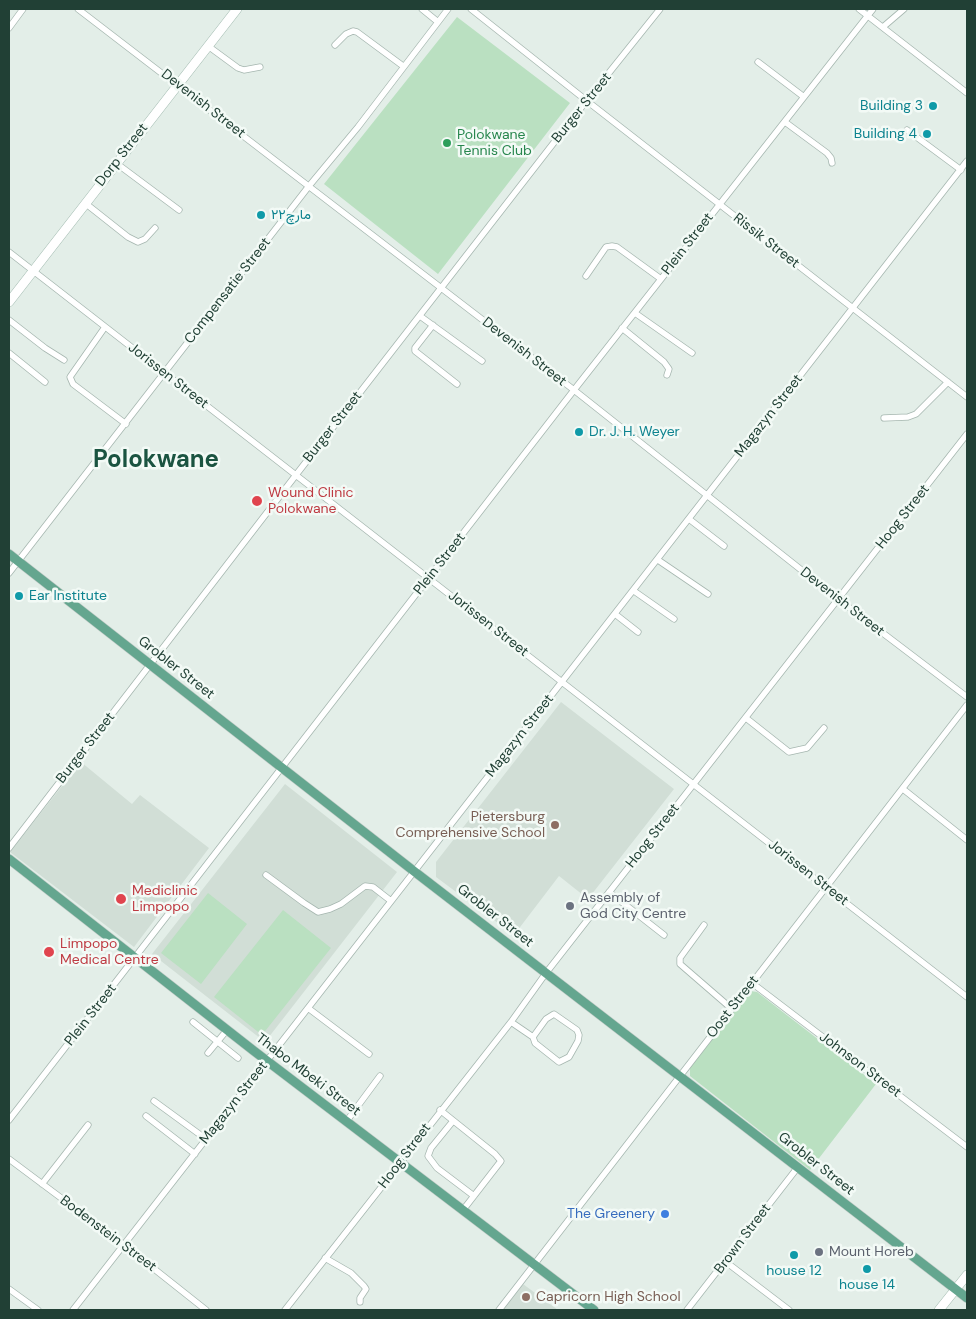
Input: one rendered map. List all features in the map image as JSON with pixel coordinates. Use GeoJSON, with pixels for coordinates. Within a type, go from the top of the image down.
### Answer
{"type":"FeatureCollection","features":[{"type":"Feature","properties":{"kind":"main road","name":"Grobler Street"},"geometry":{"type":"LineString","coordinates":[[9,554],[415,872],[967,1298]]}},
{"type":"Feature","properties":{"kind":"main road","name":"Thabo Mbeki Street"},"geometry":{"type":"LineString","coordinates":[[9,859],[346,1122],[594,1310]]}},
{"type":"Feature","properties":{"kind":"street"},"geometry":{"type":"LineString","coordinates":[[9,28],[23,9]]}},
{"type":"Feature","properties":{"kind":"street","name":"Devenish Street"},"geometry":{"type":"LineString","coordinates":[[78,9],[574,390],[838,599],[967,697]]}},
{"type":"Feature","properties":{"kind":"street","name":"Dorp Street"},"geometry":{"type":"LineString","coordinates":[[9,302],[236,9]]}},
{"type":"Feature","properties":{"kind":"street"},"geometry":{"type":"LineString","coordinates":[[422,9],[438,22]]}},
{"type":"Feature","properties":{"kind":"street","name":"Compensatie Street"},"geometry":{"type":"LineString","coordinates":[[9,573],[448,9]]}},
{"type":"Feature","properties":{"kind":"street","name":"Rissik Street"},"geometry":{"type":"LineString","coordinates":[[471,9],[967,397]]}},
{"type":"Feature","properties":{"kind":"street","name":"Burger Street"},"geometry":{"type":"LineString","coordinates":[[9,848],[441,288],[660,9]]}},
{"type":"Feature","properties":{"kind":"street"},"geometry":{"type":"LineString","coordinates":[[859,9],[967,93]]}},
{"type":"Feature","properties":{"kind":"street","name":"Plein Street"},"geometry":{"type":"LineString","coordinates":[[9,1120],[622,328],[873,9]]}},
{"type":"Feature","properties":{"kind":"street"},"geometry":{"type":"LineString","coordinates":[[883,27],[904,9]]}},
{"type":"Feature","properties":{"kind":"street"},"geometry":{"type":"LineString","coordinates":[[335,45],[349,32],[357,32],[403,66]]}},
{"type":"Feature","properties":{"kind":"street"},"geometry":{"type":"LineString","coordinates":[[208,46],[238,68],[244,70],[260,67]]}},
{"type":"Feature","properties":{"kind":"street"},"geometry":{"type":"LineString","coordinates":[[758,62],[804,97]]}},
{"type":"Feature","properties":{"kind":"street"},"geometry":{"type":"LineString","coordinates":[[784,122],[822,149],[829,155],[832,163]]}},
{"type":"Feature","properties":{"kind":"street"},"geometry":{"type":"LineString","coordinates":[[907,130],[961,170]]}},
{"type":"Feature","properties":{"kind":"street","name":"Magazyn Street"},"geometry":{"type":"LineString","coordinates":[[73,1310],[708,496],[888,261],[967,162]]}},
{"type":"Feature","properties":{"kind":"street"},"geometry":{"type":"LineString","coordinates":[[116,163],[179,210]]}},
{"type":"Feature","properties":{"kind":"street"},"geometry":{"type":"LineString","coordinates":[[85,203],[128,237],[138,242],[145,239],[155,228]]}},
{"type":"Feature","properties":{"kind":"street"},"geometry":{"type":"LineString","coordinates":[[586,276],[606,247],[612,246],[617,247],[661,279]]}},
{"type":"Feature","properties":{"kind":"street","name":"Jorissen Street"},"geometry":{"type":"LineString","coordinates":[[9,252],[967,997]]}},
{"type":"Feature","properties":{"kind":"street"},"geometry":{"type":"LineString","coordinates":[[635,313],[692,353]]}},
{"type":"Feature","properties":{"kind":"street"},"geometry":{"type":"LineString","coordinates":[[420,316],[482,361]]}},
{"type":"Feature","properties":{"kind":"street"},"geometry":{"type":"LineString","coordinates":[[10,323],[64,360]]}},
{"type":"Feature","properties":{"kind":"street"},"geometry":{"type":"LineString","coordinates":[[433,325],[415,348],[415,352],[457,384]]}},
{"type":"Feature","properties":{"kind":"street"},"geometry":{"type":"LineString","coordinates":[[106,327],[70,376],[73,384],[126,424]]}},
{"type":"Feature","properties":{"kind":"street"},"geometry":{"type":"LineString","coordinates":[[622,328],[664,362],[669,370],[667,375]]}},
{"type":"Feature","properties":{"kind":"street"},"geometry":{"type":"LineString","coordinates":[[9,353],[45,382]]}},
{"type":"Feature","properties":{"kind":"street"},"geometry":{"type":"LineString","coordinates":[[884,418],[908,417],[916,414],[948,382]]}},
{"type":"Feature","properties":{"kind":"street","name":"Hoog Street"},"geometry":{"type":"LineString","coordinates":[[285,1310],[967,434]]}},
{"type":"Feature","properties":{"kind":"street"},"geometry":{"type":"LineString","coordinates":[[689,520],[724,546]]}},
{"type":"Feature","properties":{"kind":"street"},"geometry":{"type":"LineString","coordinates":[[658,560],[708,594]]}},
{"type":"Feature","properties":{"kind":"street"},"geometry":{"type":"LineString","coordinates":[[634,590],[674,619]]}},
{"type":"Feature","properties":{"kind":"street"},"geometry":{"type":"LineString","coordinates":[[615,614],[638,632]]}},
{"type":"Feature","properties":{"kind":"street","name":"Oost Street"},"geometry":{"type":"LineString","coordinates":[[500,1310],[967,705]]}},
{"type":"Feature","properties":{"kind":"street"},"geometry":{"type":"LineString","coordinates":[[746,718],[785,751],[789,752],[807,748],[824,728]]}},
{"type":"Feature","properties":{"kind":"street"},"geometry":{"type":"LineString","coordinates":[[903,789],[967,840]]}},
{"type":"Feature","properties":{"kind":"street"},"geometry":{"type":"LineString","coordinates":[[266,875],[318,912],[330,910],[366,886],[373,888],[391,901]]}},
{"type":"Feature","properties":{"kind":"street"},"geometry":{"type":"LineString","coordinates":[[609,892],[664,934]]}},
{"type":"Feature","properties":{"kind":"street"},"geometry":{"type":"LineString","coordinates":[[704,925],[680,958],[680,964],[732,1009]]}},
{"type":"Feature","properties":{"kind":"street","name":"Johnson Street"},"geometry":{"type":"LineString","coordinates":[[752,983],[967,1147]]}},
{"type":"Feature","properties":{"kind":"street"},"geometry":{"type":"LineString","coordinates":[[308,1008],[369,1054]]}},
{"type":"Feature","properties":{"kind":"street"},"geometry":{"type":"LineString","coordinates":[[511,1022],[533,1037],[535,1043],[557,1061],[561,1062],[572,1053],[580,1035],[577,1030],[554,1014],[546,1019],[533,1037]]}},
{"type":"Feature","properties":{"kind":"street"},"geometry":{"type":"LineString","coordinates":[[193,1022],[238,1058]]}},
{"type":"Feature","properties":{"kind":"street"},"geometry":{"type":"LineString","coordinates":[[208,1054],[227,1030]]}},
{"type":"Feature","properties":{"kind":"street"},"geometry":{"type":"LineString","coordinates":[[346,1122],[380,1076]]}},
{"type":"Feature","properties":{"kind":"street"},"geometry":{"type":"LineString","coordinates":[[154,1101],[206,1139]]}},
{"type":"Feature","properties":{"kind":"street"},"geometry":{"type":"LineString","coordinates":[[440,1110],[501,1159],[500,1164],[463,1210]]}},
{"type":"Feature","properties":{"kind":"street"},"geometry":{"type":"LineString","coordinates":[[146,1116],[195,1154]]}},
{"type":"Feature","properties":{"kind":"street"},"geometry":{"type":"LineString","coordinates":[[453,1121],[431,1148],[428,1156],[437,1168],[474,1196]]}},
{"type":"Feature","properties":{"kind":"street"},"geometry":{"type":"LineString","coordinates":[[42,1184],[88,1125]]}},
{"type":"Feature","properties":{"kind":"street","name":"Bodenstein Street"},"geometry":{"type":"LineString","coordinates":[[9,1159],[124,1245],[206,1310]]}},
{"type":"Feature","properties":{"kind":"street","name":"Brown Street"},"geometry":{"type":"LineString","coordinates":[[687,1310],[798,1167]]}},
{"type":"Feature","properties":{"kind":"street"},"geometry":{"type":"LineString","coordinates":[[325,1258],[351,1273],[366,1288],[360,1298],[360,1302]]}},
{"type":"Feature","properties":{"kind":"street"},"geometry":{"type":"LineString","coordinates":[[726,1262],[789,1310]]}},
{"type":"Feature","properties":{"kind":"street"},"geometry":{"type":"LineString","coordinates":[[939,1310],[967,1275]]}},
{"type":"Feature","properties":{"kind":"street"},"geometry":{"type":"LineString","coordinates":[[9,1289],[38,1310]]}},
{"type":"Feature","properties":{"kind":"shaded area","name":"Pietersburg Comprehensive School"},"geometry":{"type":"Polygon","coordinates":[[[561,702],[674,789],[588,899],[559,876],[514,935],[436,877],[436,862],[561,702]]]}},
{"type":"Feature","properties":{"kind":"shaded area","name":"Mediclinic Limpopo"},"geometry":{"type":"Polygon","coordinates":[[[81,762],[132,804],[140,795],[209,848],[134,947],[10,852],[81,762]]]}},
{"type":"Feature","properties":{"kind":"shaded area"},"geometry":{"type":"Polygon","coordinates":[[[285,784],[397,872],[265,1042],[152,954],[285,784]]]}},
{"type":"Feature","properties":{"kind":"shaded area","name":"Capricorn High School"},"geometry":{"type":"Polygon","coordinates":[[[523,1284],[558,1310],[502,1310],[523,1284]]]}},
{"type":"Feature","properties":{"kind":"green space","name":"Polokwane Tennis Club"},"geometry":{"type":"Polygon","coordinates":[[[457,17],[570,103],[438,274],[324,184],[457,17]]]}},
{"type":"Feature","properties":{"kind":"green space"},"geometry":{"type":"Polygon","coordinates":[[[208,893],[247,924],[201,984],[161,953],[208,893]]]}},
{"type":"Feature","properties":{"kind":"green space"},"geometry":{"type":"Polygon","coordinates":[[[283,910],[331,948],[262,1035],[214,997],[283,910]]]}},
{"type":"Feature","properties":{"kind":"green space"},"geometry":{"type":"Polygon","coordinates":[[[750,991],[757,992],[876,1084],[810,1170],[690,1076],[690,1067],[750,991]]]}},
{"type":"Feature","properties":{"kind":"place","name":"Building 3"},"geometry":{"type":"Point","coordinates":[933,106]}},
{"type":"Feature","properties":{"kind":"place","name":"Building 4"},"geometry":{"type":"Point","coordinates":[927,134]}},
{"type":"Feature","properties":{"kind":"place","name":"Polokwane Tennis Club"},"geometry":{"type":"Point","coordinates":[447,143]}},
{"type":"Feature","properties":{"kind":"place","name":"۲۲مارچ"},"geometry":{"type":"Point","coordinates":[261,215]}},
{"type":"Feature","properties":{"kind":"place","name":"Dr. J. H. Weyer"},"geometry":{"type":"Point","coordinates":[579,432]}},
{"type":"Feature","properties":{"kind":"place","name":"Wound Clinic Polokwane"},"geometry":{"type":"Point","coordinates":[257,501]}},
{"type":"Feature","properties":{"kind":"place","name":"Ear Institute"},"geometry":{"type":"Point","coordinates":[19,596]}},
{"type":"Feature","properties":{"kind":"place","name":"Pietersburg Comprehensive School"},"geometry":{"type":"Point","coordinates":[555,825]}},
{"type":"Feature","properties":{"kind":"place","name":"Mediclinic Limpopo"},"geometry":{"type":"Point","coordinates":[121,899]}},
{"type":"Feature","properties":{"kind":"place","name":"Assembly of God City Centre"},"geometry":{"type":"Point","coordinates":[570,906]}},
{"type":"Feature","properties":{"kind":"place","name":"Limpopo Medical Centre"},"geometry":{"type":"Point","coordinates":[49,952]}},
{"type":"Feature","properties":{"kind":"place","name":"The Greenery"},"geometry":{"type":"Point","coordinates":[665,1214]}},
{"type":"Feature","properties":{"kind":"place","name":"Mount Horeb"},"geometry":{"type":"Point","coordinates":[819,1252]}},
{"type":"Feature","properties":{"kind":"place","name":"house 12"},"geometry":{"type":"Point","coordinates":[794,1255]}},
{"type":"Feature","properties":{"kind":"place","name":"house 14"},"geometry":{"type":"Point","coordinates":[867,1269]}},
{"type":"Feature","properties":{"kind":"place","name":"Capricorn High School"},"geometry":{"type":"Point","coordinates":[526,1297]}},
{"type":"Feature","properties":{"kind":"district","name":"Polokwane"},"geometry":{"type":"Point","coordinates":[156,461]}}]}
